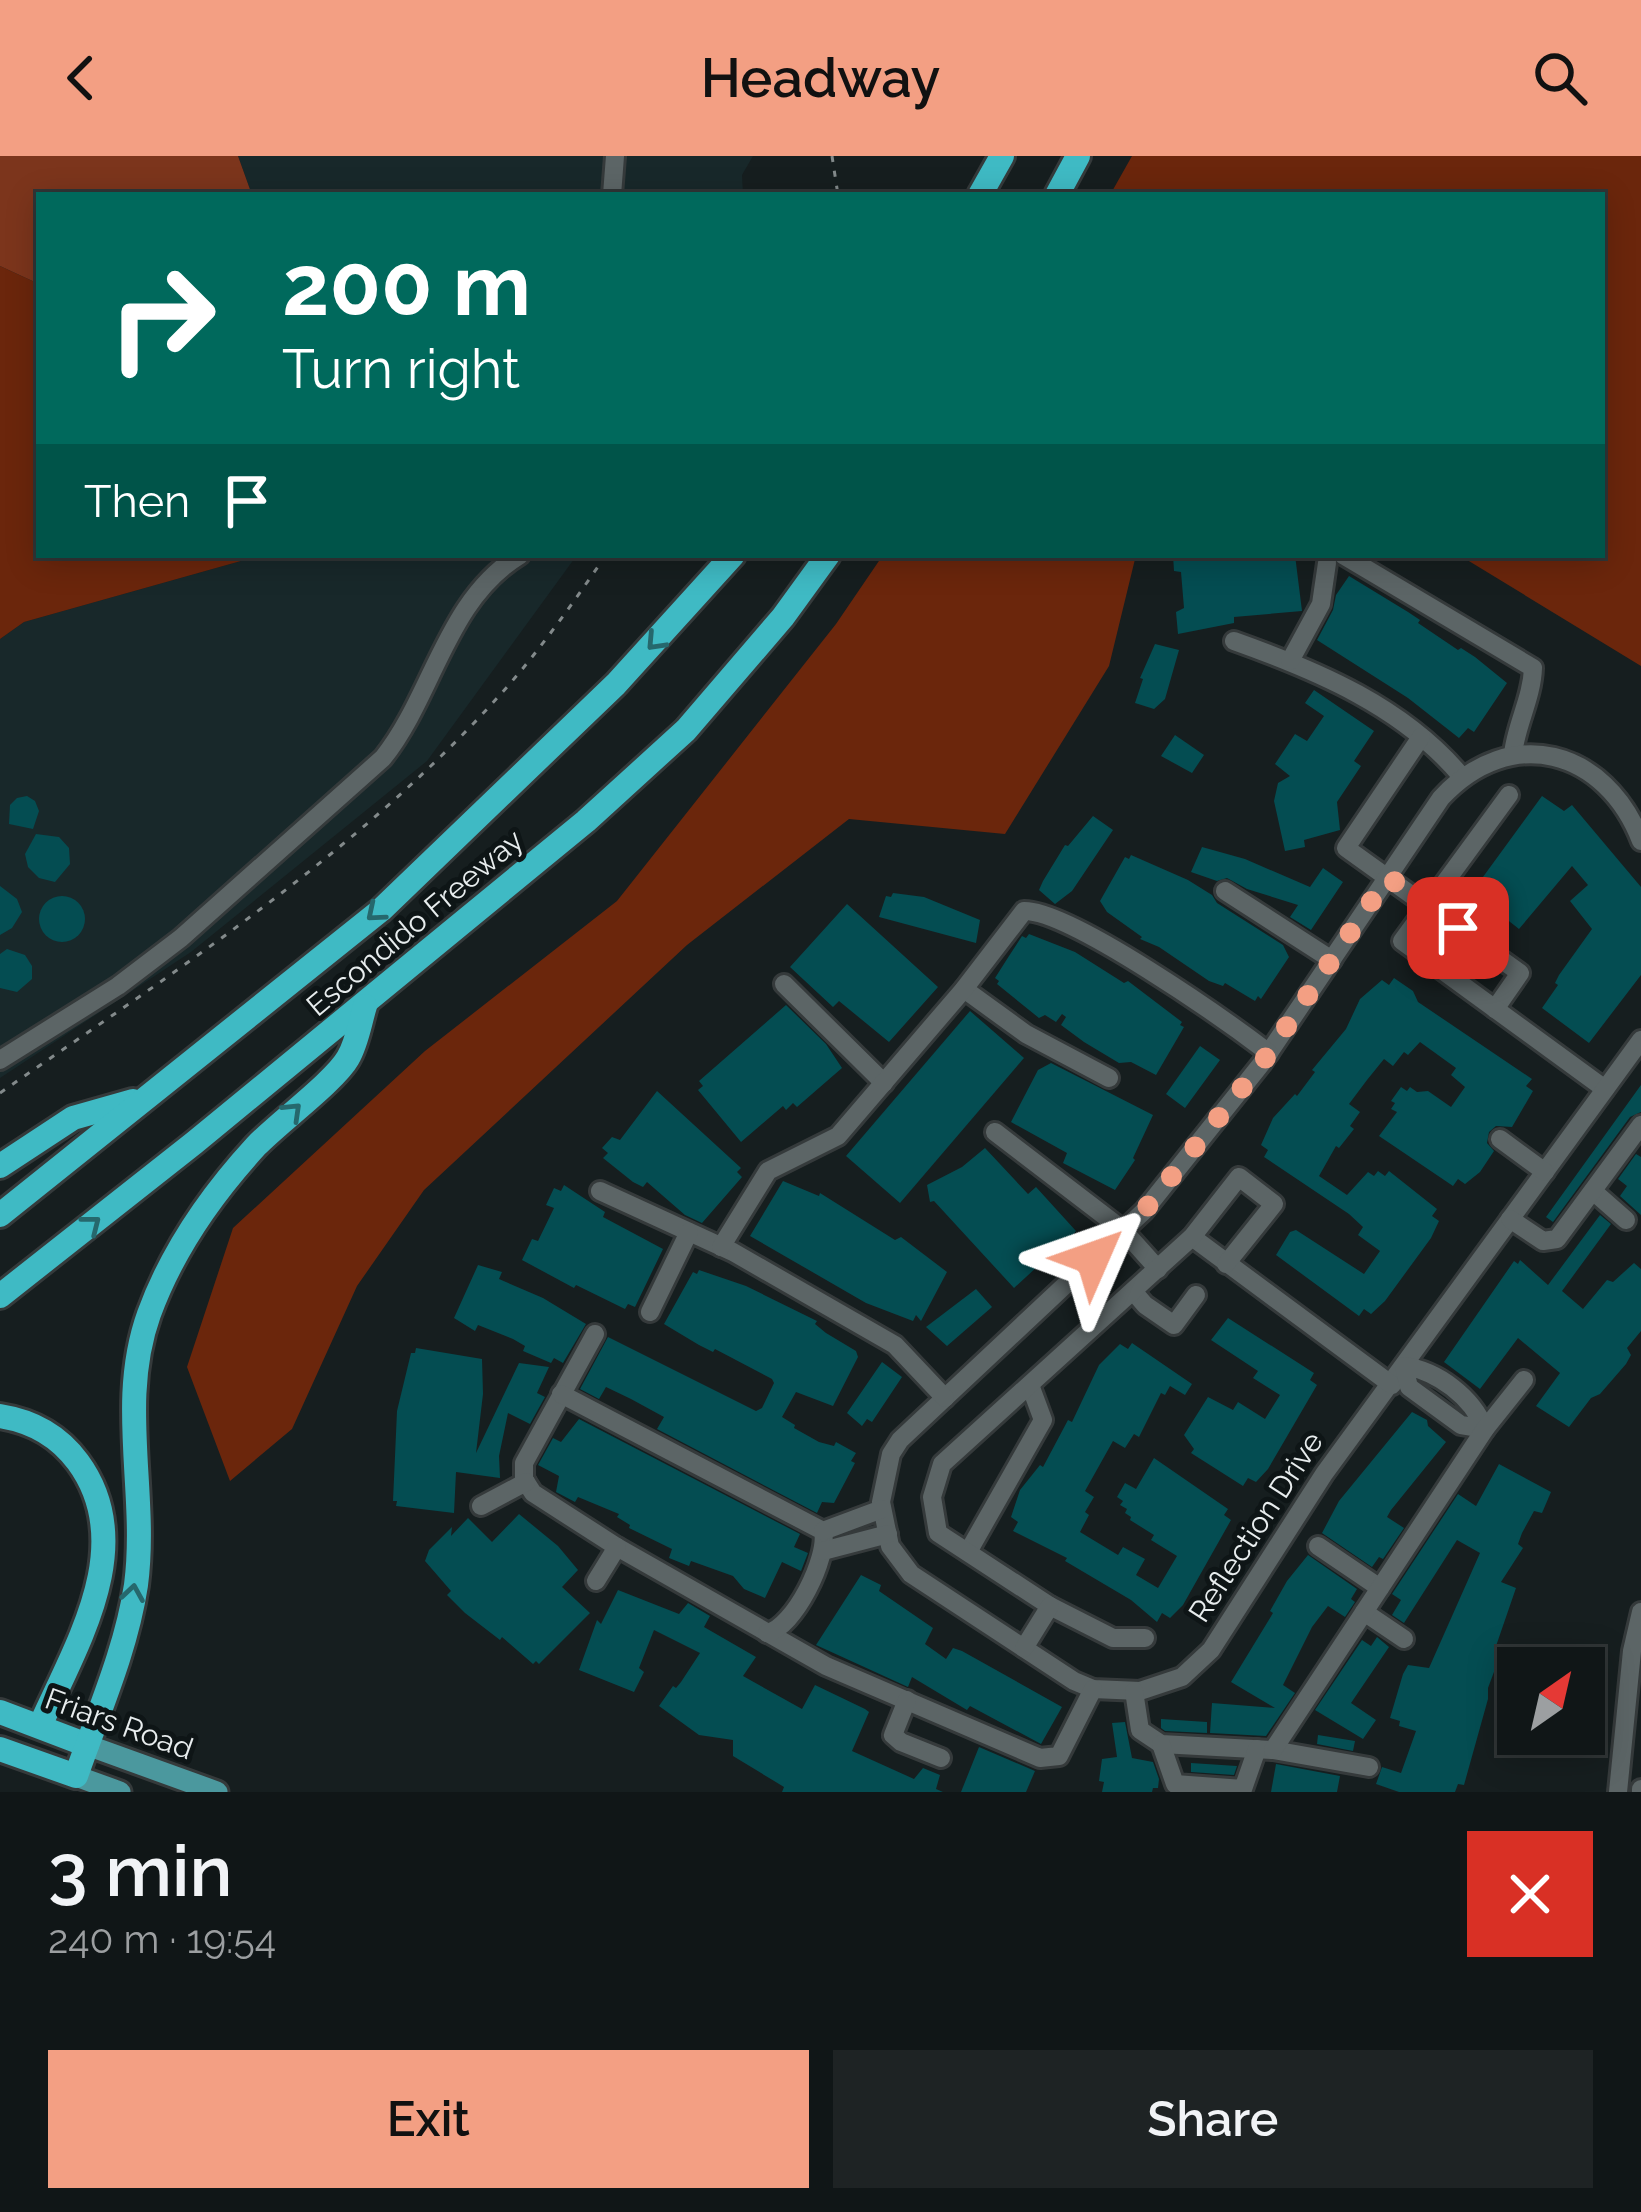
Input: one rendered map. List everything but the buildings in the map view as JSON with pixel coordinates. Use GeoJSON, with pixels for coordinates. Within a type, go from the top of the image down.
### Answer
{"type":"FeatureCollection","features":[{"type":"Feature","properties":{"kind":"highway"},"geometry":{"type":"LineString","coordinates":[[982,192],[1002,156]]}},
{"type":"Feature","properties":{"kind":"highway"},"geometry":{"type":"LineString","coordinates":[[1059,192],[1078,156]]}},
{"type":"Feature","properties":{"kind":"highway","name":"Escondido Freeway"},"geometry":{"type":"LineString","coordinates":[[0,1215],[381,910],[616,684],[730,558]]}},
{"type":"Feature","properties":{"kind":"highway","name":"Escondido Freeway"},"geometry":{"type":"LineString","coordinates":[[0,1296],[586,821],[686,730],[783,617],[826,558]]}},
{"type":"Feature","properties":{"kind":"highway"},"geometry":{"type":"LineString","coordinates":[[76,1776],[124,1641],[136,1583],[139,1521],[133,1396],[148,1317],[175,1253],[219,1192],[256,1146],[348,1059],[365,1004]]}},
{"type":"Feature","properties":{"kind":"highway"},"geometry":{"type":"LineString","coordinates":[[0,1166],[73,1118],[141,1099]]}},
{"type":"Feature","properties":{"kind":"highway"},"geometry":{"type":"LineString","coordinates":[[0,1415],[22,1419],[63,1443],[87,1475],[103,1513],[106,1556],[74,1650],[40,1726]]}},
{"type":"Feature","properties":{"kind":"highway","name":"Friars Road"},"geometry":{"type":"LineString","coordinates":[[0,1712],[87,1744]]}},
{"type":"Feature","properties":{"kind":"highway","name":"Friars Road"},"geometry":{"type":"LineString","coordinates":[[0,1749],[76,1776]]}},
{"type":"Feature","properties":{"kind":"main road","name":"Friars Road"},"geometry":{"type":"LineString","coordinates":[[87,1744],[217,1792]]}},
{"type":"Feature","properties":{"kind":"main road","name":"Friars Road"},"geometry":{"type":"LineString","coordinates":[[76,1776],[120,1792]]}},
{"type":"Feature","properties":{"kind":"street"},"geometry":{"type":"LineString","coordinates":[[612,192],[615,156]]}},
{"type":"Feature","properties":{"kind":"street"},"geometry":{"type":"LineString","coordinates":[[0,1060],[118,986],[181,938],[383,758],[399,739],[463,610],[481,587],[516,558]]}},
{"type":"Feature","properties":{"kind":"street"},"geometry":{"type":"LineString","coordinates":[[1290,661],[1321,604],[1335,559],[1532,668],[1513,754]]}},
{"type":"Feature","properties":{"kind":"street"},"geometry":{"type":"LineString","coordinates":[[1234,641],[1347,686],[1438,749],[1462,777]]}},
{"type":"Feature","properties":{"kind":"street"},"geometry":{"type":"LineString","coordinates":[[1421,737],[1346,848],[1520,973],[1495,1009]]}},
{"type":"Feature","properties":{"kind":"street"},"geometry":{"type":"LineString","coordinates":[[600,1191],[721,1246],[895,1345],[945,1398],[1144,1211],[1269,1053],[1442,798],[1462,777],[1487,761],[1513,754],[1544,754],[1571,762],[1596,777],[1637,821],[1641,841]]}},
{"type":"Feature","properties":{"kind":"street"},"geometry":{"type":"LineString","coordinates":[[1509,795],[1402,941],[1606,1089]]}},
{"type":"Feature","properties":{"kind":"street"},"geometry":{"type":"LineString","coordinates":[[1225,891],[1332,960]]}},
{"type":"Feature","properties":{"kind":"street"},"geometry":{"type":"LineString","coordinates":[[721,1246],[768,1171],[838,1136],[1024,911],[1036,911],[1180,989],[1269,1053]]}},
{"type":"Feature","properties":{"kind":"street"},"geometry":{"type":"LineString","coordinates":[[784,984],[884,1083]]}},
{"type":"Feature","properties":{"kind":"street"},"geometry":{"type":"LineString","coordinates":[[964,989],[1026,1034],[1108,1078]]}},
{"type":"Feature","properties":{"kind":"street","name":"Reflection Drive"},"geometry":{"type":"LineString","coordinates":[[945,1398],[891,1454],[882,1509],[890,1546],[911,1574],[1093,1688],[1134,1691],[1182,1677],[1211,1650],[1324,1474],[1641,1041]]}},
{"type":"Feature","properties":{"kind":"street"},"geometry":{"type":"LineString","coordinates":[[1510,1219],[1543,1241],[1557,1239],[1641,1125]]}},
{"type":"Feature","properties":{"kind":"street"},"geometry":{"type":"LineString","coordinates":[[995,1132],[1123,1230],[1158,1269]]}},
{"type":"Feature","properties":{"kind":"street"},"geometry":{"type":"LineString","coordinates":[[1500,1139],[1545,1172]]}},
{"type":"Feature","properties":{"kind":"street"},"geometry":{"type":"LineString","coordinates":[[1145,1638],[1113,1638],[1050,1606],[938,1533],[932,1497],[942,1464],[1192,1237],[1239,1177],[1274,1204],[1226,1264]]}},
{"type":"Feature","properties":{"kind":"street"},"geometry":{"type":"LineString","coordinates":[[1592,1191],[1626,1220]]}},
{"type":"Feature","properties":{"kind":"street"},"geometry":{"type":"LineString","coordinates":[[650,1312],[688,1232]]}},
{"type":"Feature","properties":{"kind":"street"},"geometry":{"type":"LineString","coordinates":[[1192,1237],[1392,1385]]}},
{"type":"Feature","properties":{"kind":"street"},"geometry":{"type":"LineString","coordinates":[[1133,1291],[1145,1306],[1174,1325],[1196,1295]]}},
{"type":"Feature","properties":{"kind":"street"},"geometry":{"type":"LineString","coordinates":[[596,1334],[524,1463],[532,1492],[617,1547],[826,1666],[1050,1759],[1059,1756],[1093,1688]]}},
{"type":"Feature","properties":{"kind":"street"},"geometry":{"type":"LineString","coordinates":[[1404,1366],[1409,1387],[1461,1425],[1485,1430]]}},
{"type":"Feature","properties":{"kind":"street"},"geometry":{"type":"LineString","coordinates":[[1161,1744],[1175,1784],[1243,1789],[1265,1750],[1524,1380]]}},
{"type":"Feature","properties":{"kind":"street"},"geometry":{"type":"LineString","coordinates":[[968,1552],[1043,1420],[1030,1384]]}},
{"type":"Feature","properties":{"kind":"street"},"geometry":{"type":"LineString","coordinates":[[561,1394],[823,1541],[888,1534]]}},
{"type":"Feature","properties":{"kind":"street"},"geometry":{"type":"LineString","coordinates":[[481,1506],[526,1482]]}},
{"type":"Feature","properties":{"kind":"street"},"geometry":{"type":"LineString","coordinates":[[767,1633],[790,1622],[823,1541],[882,1509]]}},
{"type":"Feature","properties":{"kind":"street"},"geometry":{"type":"LineString","coordinates":[[1318,1546],[1380,1588]]}},
{"type":"Feature","properties":{"kind":"street"},"geometry":{"type":"LineString","coordinates":[[596,1581],[617,1547]]}},
{"type":"Feature","properties":{"kind":"street"},"geometry":{"type":"LineString","coordinates":[[1024,1648],[1050,1606]]}},
{"type":"Feature","properties":{"kind":"street"},"geometry":{"type":"LineString","coordinates":[[1364,1612],[1404,1639]]}},
{"type":"Feature","properties":{"kind":"street"},"geometry":{"type":"LineString","coordinates":[[1618,1792],[1632,1652],[1641,1612]]}},
{"type":"Feature","properties":{"kind":"street"},"geometry":{"type":"LineString","coordinates":[[1134,1691],[1140,1730],[1161,1744],[1265,1750],[1369,1768]]}},
{"type":"Feature","properties":{"kind":"street"},"geometry":{"type":"LineString","coordinates":[[907,1700],[893,1735],[941,1758]]}},
{"type":"Feature","properties":{"kind":"path"},"geometry":{"type":"LineString","coordinates":[[832,156],[838,192]]}},
{"type":"Feature","properties":{"kind":"path"},"geometry":{"type":"LineString","coordinates":[[0,1093],[179,972],[387,804],[506,688],[604,558]]}},
{"type":"Feature","properties":{"kind":"shaded area"},"geometry":{"type":"Polygon","coordinates":[[[0,156],[238,156],[251,192],[36,192],[36,283],[0,266],[0,156]]]}},
{"type":"Feature","properties":{"kind":"shaded area"},"geometry":{"type":"Polygon","coordinates":[[[238,156],[753,156],[742,175],[743,192],[251,192],[238,156]]]}},
{"type":"Feature","properties":{"kind":"shaded area"},"geometry":{"type":"Polygon","coordinates":[[[1132,156],[1641,156],[1641,666],[1464,558],[1605,558],[1605,192],[1112,192],[1132,156]]]}},
{"type":"Feature","properties":{"kind":"shaded area"},"geometry":{"type":"Polygon","coordinates":[[[0,266],[36,283],[36,558],[251,558],[24,622],[0,639],[0,266]]]}},
{"type":"Feature","properties":{"kind":"shaded area"},"geometry":{"type":"Polygon","coordinates":[[[251,558],[575,558],[427,761],[191,952],[0,1078],[0,639],[24,622],[251,558]]]}},
{"type":"Feature","properties":{"kind":"shaded area"},"geometry":{"type":"Polygon","coordinates":[[[881,558],[1135,558],[1109,666],[1005,834],[849,819],[687,945],[424,1190],[357,1286],[292,1429],[230,1481],[187,1367],[233,1228],[425,1051],[617,901],[836,624],[881,558]]]}},
{"type":"Feature","properties":{"kind":"route"},"geometry":{"type":"LineString","coordinates":[[1093,1258],[1144,1211],[1262,1063],[1388,877],[1458,928]]}}]}
